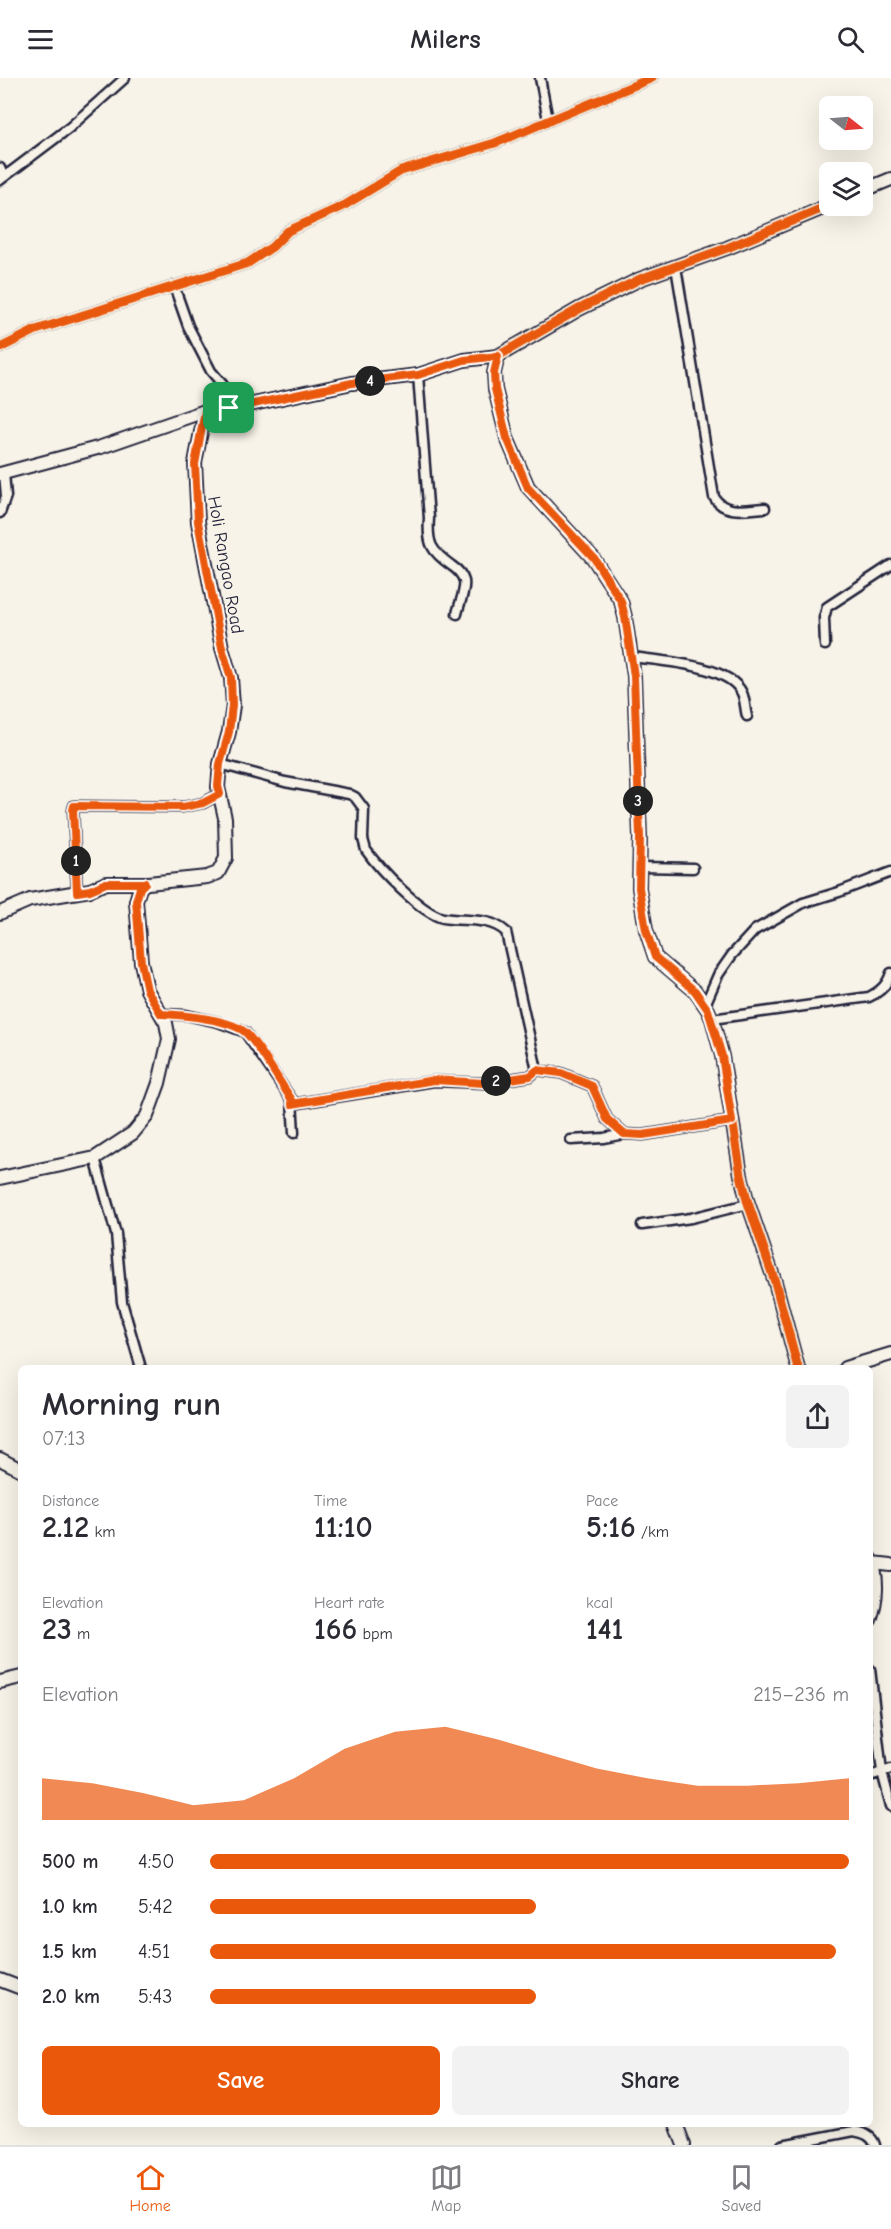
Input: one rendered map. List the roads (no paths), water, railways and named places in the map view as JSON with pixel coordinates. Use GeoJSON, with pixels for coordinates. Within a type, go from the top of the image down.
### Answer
{"type":"FeatureCollection","features":[{"type":"Feature","properties":{"kind":"street"},"geometry":{"type":"LineString","coordinates":[[0,168],[2,178],[69,128],[125,78]]}},
{"type":"Feature","properties":{"kind":"street"},"geometry":{"type":"LineString","coordinates":[[540,78],[548,120]]}},
{"type":"Feature","properties":{"kind":"street"},"geometry":{"type":"LineString","coordinates":[[0,348],[36,330],[248,262],[272,247],[288,231],[345,205],[401,171],[495,143],[652,78]]}},
{"type":"Feature","properties":{"kind":"street"},"geometry":{"type":"LineString","coordinates":[[873,186],[891,179]]}},
{"type":"Feature","properties":{"kind":"street"},"geometry":{"type":"LineString","coordinates":[[0,513],[6,496],[2,473],[101,447],[205,411],[294,397],[352,383],[418,375],[464,360],[498,356],[579,309],[640,279],[676,267],[819,209]]}},
{"type":"Feature","properties":{"kind":"street"},"geometry":{"type":"LineString","coordinates":[[676,267],[714,497],[721,507],[730,510],[765,508]]}},
{"type":"Feature","properties":{"kind":"street"},"geometry":{"type":"LineString","coordinates":[[174,286],[188,326],[211,371],[223,385],[229,408]]}},
{"type":"Feature","properties":{"kind":"street"},"geometry":{"type":"LineString","coordinates":[[498,356],[494,373],[495,389],[507,438],[528,488],[594,558],[621,601],[632,657],[636,717],[639,888],[646,930],[655,957],[695,991],[711,1019],[722,1056],[741,1175],[748,1204],[775,1282],[797,1365]]}},
{"type":"Feature","properties":{"kind":"street"},"geometry":{"type":"LineString","coordinates":[[418,375],[429,541],[434,551],[459,570],[465,583],[457,614]]}},
{"type":"Feature","properties":{"kind":"street","name":"Holi Rangao Road"},"geometry":{"type":"LineString","coordinates":[[145,883],[207,877],[218,873],[226,858],[225,818],[218,786],[220,764],[229,732],[232,705],[231,678],[222,648],[198,522],[195,464],[205,411]]}},
{"type":"Feature","properties":{"kind":"street"},"geometry":{"type":"LineString","coordinates":[[825,645],[824,618],[827,607],[891,565]]}},
{"type":"Feature","properties":{"kind":"street"},"geometry":{"type":"LineString","coordinates":[[632,657],[684,664],[726,676],[742,691],[747,716]]}},
{"type":"Feature","properties":{"kind":"street"},"geometry":{"type":"LineString","coordinates":[[220,764],[285,782],[355,797],[364,809],[363,839],[366,850],[419,906],[441,918],[489,922],[500,927],[506,933],[537,1070]]}},
{"type":"Feature","properties":{"kind":"street"},"geometry":{"type":"LineString","coordinates":[[77,892],[74,806],[183,807],[203,803],[220,794]]}},
{"type":"Feature","properties":{"kind":"street"},"geometry":{"type":"LineString","coordinates":[[639,867],[693,868]]}},
{"type":"Feature","properties":{"kind":"street"},"geometry":{"type":"LineString","coordinates":[[705,1005],[718,975],[732,955],[755,930],[803,903],[891,872]]}},
{"type":"Feature","properties":{"kind":"street"},"geometry":{"type":"LineString","coordinates":[[0,913],[30,900],[90,890],[106,883],[145,883]]}},
{"type":"Feature","properties":{"kind":"street"},"geometry":{"type":"LineString","coordinates":[[0,1178],[95,1158],[134,1133],[147,1116],[159,1083],[169,1039],[166,1023],[147,990],[141,962],[136,901],[140,888],[145,883]]}},
{"type":"Feature","properties":{"kind":"street"},"geometry":{"type":"LineString","coordinates":[[711,1019],[869,997],[878,993],[887,984],[891,973]]}},
{"type":"Feature","properties":{"kind":"street"},"geometry":{"type":"LineString","coordinates":[[161,1014],[186,1015],[218,1022],[245,1032],[292,1100],[294,1132]]}},
{"type":"Feature","properties":{"kind":"street"},"geometry":{"type":"LineString","coordinates":[[292,1104],[434,1080],[484,1083],[530,1076],[537,1070],[561,1073],[592,1086],[607,1119],[624,1134]]}},
{"type":"Feature","properties":{"kind":"street"},"geometry":{"type":"LineString","coordinates":[[571,1140],[624,1134],[643,1135],[732,1121]]}},
{"type":"Feature","properties":{"kind":"street"},"geometry":{"type":"LineString","coordinates":[[95,1158],[116,1234],[122,1302],[140,1365]]}},
{"type":"Feature","properties":{"kind":"street"},"geometry":{"type":"LineString","coordinates":[[642,1225],[691,1218],[748,1204]]}},
{"type":"Feature","properties":{"kind":"street"},"geometry":{"type":"LineString","coordinates":[[855,1365],[891,1354]]}},
{"type":"Feature","properties":{"kind":"street"},"geometry":{"type":"LineString","coordinates":[[0,1459],[18,1468]]}},
{"type":"Feature","properties":{"kind":"street"},"geometry":{"type":"LineString","coordinates":[[873,1560],[891,1565]]}},
{"type":"Feature","properties":{"kind":"street"},"geometry":{"type":"LineString","coordinates":[[873,1569],[876,1582],[873,1612]]}},
{"type":"Feature","properties":{"kind":"street"},"geometry":{"type":"LineString","coordinates":[[0,1682],[18,1678]]}},
{"type":"Feature","properties":{"kind":"street"},"geometry":{"type":"LineString","coordinates":[[873,1695],[882,1772],[891,1806]]}},
{"type":"Feature","properties":{"kind":"street"},"geometry":{"type":"LineString","coordinates":[[873,1775],[891,1768]]}},
{"type":"Feature","properties":{"kind":"street"},"geometry":{"type":"LineString","coordinates":[[0,1980],[18,1987]]}},
{"type":"Feature","properties":{"kind":"street"},"geometry":{"type":"LineString","coordinates":[[677,2127],[684,2145]]}},
{"type":"Feature","properties":{"kind":"street"},"geometry":{"type":"LineString","coordinates":[[782,2145],[854,2131],[866,2134],[875,2145]]}}]}
